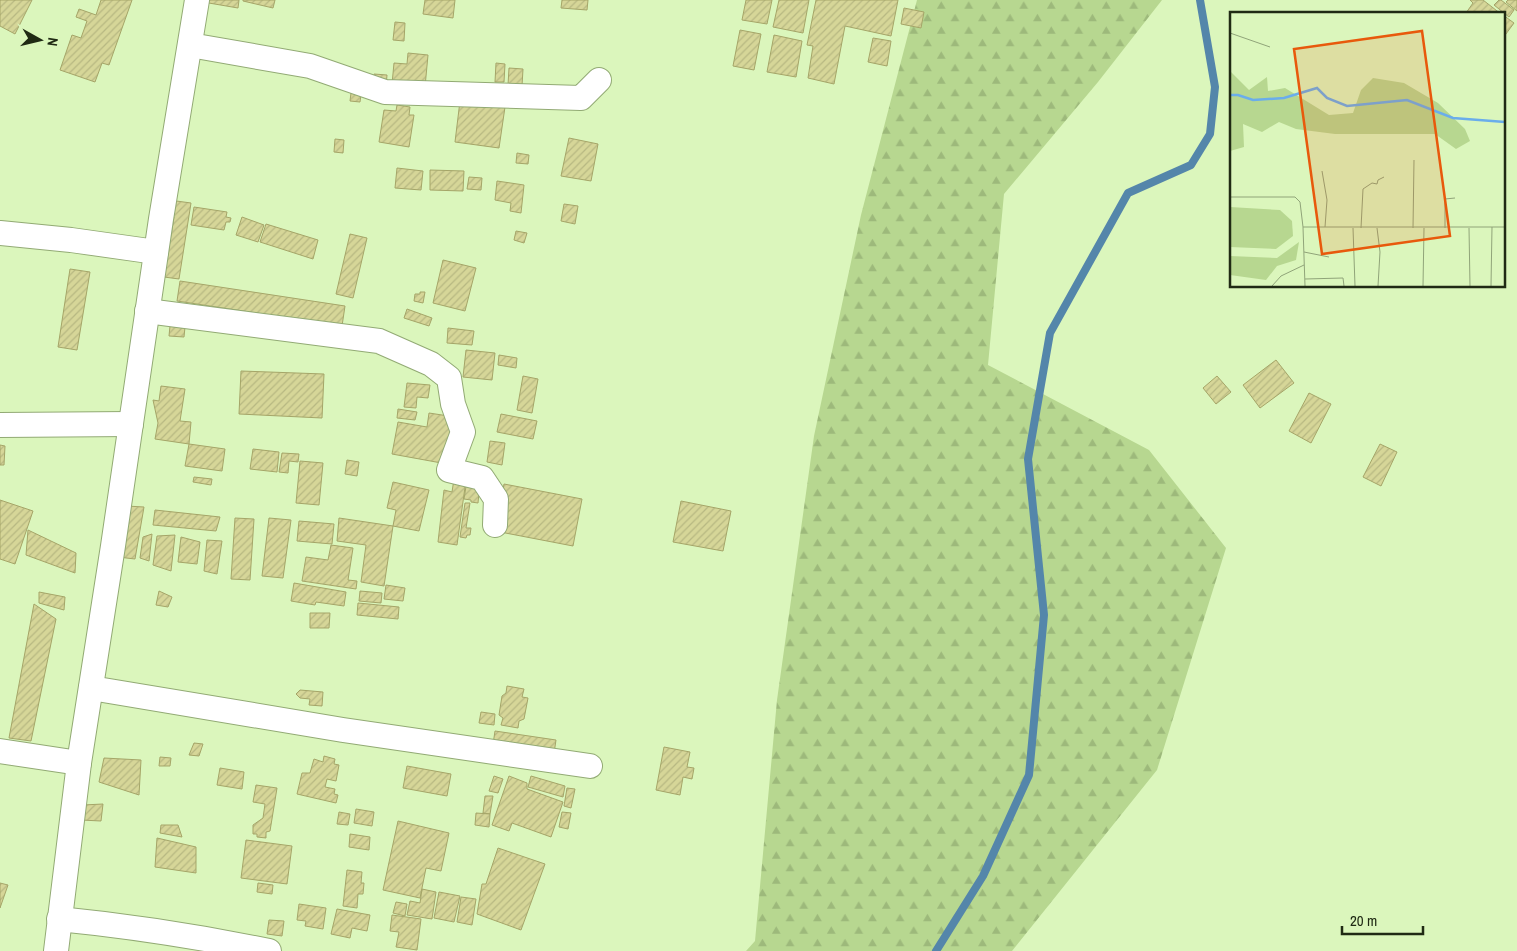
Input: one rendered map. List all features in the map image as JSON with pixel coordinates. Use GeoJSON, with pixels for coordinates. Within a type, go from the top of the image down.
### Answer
{"type":"FeatureCollection","features":[{"type":"Feature","properties":{"kind":"street"},"geometry":{"type":"LineString","coordinates":[[56,951],[79,763],[156,252],[197,0]]}},
{"type":"Feature","properties":{"kind":"street"},"geometry":{"type":"LineString","coordinates":[[190,45],[310,66],[385,92],[581,98],[599,80]]}},
{"type":"Feature","properties":{"kind":"street"},"geometry":{"type":"LineString","coordinates":[[0,233],[71,240],[156,252]]}},
{"type":"Feature","properties":{"kind":"street"},"geometry":{"type":"LineString","coordinates":[[147,311],[379,341],[430,364],[449,378],[453,404],[463,432],[450,470],[482,478],[496,499],[494,525]]}},
{"type":"Feature","properties":{"kind":"street"},"geometry":{"type":"LineString","coordinates":[[0,424],[131,424]]}},
{"type":"Feature","properties":{"kind":"street"},"geometry":{"type":"LineString","coordinates":[[91,688],[342,730],[590,766]]}},
{"type":"Feature","properties":{"kind":"street"},"geometry":{"type":"LineString","coordinates":[[0,751],[79,763]]}},
{"type":"Feature","properties":{"kind":"street"},"geometry":{"type":"LineString","coordinates":[[60,919],[120,925],[269,951]]}},
{"type":"Feature","properties":{"kind":"green space"},"geometry":{"type":"Polygon","coordinates":[[[917,0],[1162,0],[1098,82],[1004,194],[988,365],[1149,450],[1226,548],[1157,770],[1012,951],[746,951],[755,941],[777,700],[814,436],[861,215],[917,0]]]}},
{"type":"Feature","properties":{"kind":"building"},"geometry":{"type":"Polygon","coordinates":[[[0,0],[32,0],[15,34],[0,26],[0,0]]]}},
{"type":"Feature","properties":{"kind":"building"},"geometry":{"type":"Polygon","coordinates":[[[101,0],[132,0],[109,65],[102,63],[95,82],[60,70],[72,35],[81,38],[87,21],[76,17],[79,9],[96,15],[101,0]]]}},
{"type":"Feature","properties":{"kind":"building"},"geometry":{"type":"Polygon","coordinates":[[[203,0],[239,0],[238,8],[203,2],[203,0]]]}},
{"type":"Feature","properties":{"kind":"building"},"geometry":{"type":"Polygon","coordinates":[[[243,0],[275,0],[273,8],[243,0]]]}},
{"type":"Feature","properties":{"kind":"building"},"geometry":{"type":"Polygon","coordinates":[[[425,0],[455,0],[453,18],[423,14],[425,0]]]}},
{"type":"Feature","properties":{"kind":"building"},"geometry":{"type":"Polygon","coordinates":[[[562,0],[588,0],[587,10],[561,8],[562,0]]]}},
{"type":"Feature","properties":{"kind":"building"},"geometry":{"type":"Polygon","coordinates":[[[746,0],[772,0],[767,24],[742,20],[746,0]]]}},
{"type":"Feature","properties":{"kind":"building"},"geometry":{"type":"Polygon","coordinates":[[[779,0],[809,0],[803,33],[773,27],[779,0]]]}},
{"type":"Feature","properties":{"kind":"building"},"geometry":{"type":"Polygon","coordinates":[[[816,0],[898,0],[891,36],[845,26],[834,84],[808,78],[813,46],[807,45],[816,0]]]}},
{"type":"Feature","properties":{"kind":"building"},"geometry":{"type":"Polygon","coordinates":[[[1470,0],[1483,0],[1498,12],[1467,12],[1473,3],[1470,0]]]}},
{"type":"Feature","properties":{"kind":"building"},"geometry":{"type":"Polygon","coordinates":[[[1501,0],[1514,10],[1509,17],[1494,5],[1501,0]]]}},
{"type":"Feature","properties":{"kind":"building"},"geometry":{"type":"Polygon","coordinates":[[[1508,0],[1517,0],[1517,11],[1506,2],[1508,0]]]}},
{"type":"Feature","properties":{"kind":"building"},"geometry":{"type":"Polygon","coordinates":[[[904,8],[924,12],[921,28],[901,24],[904,8]]]}},
{"type":"Feature","properties":{"kind":"building"},"geometry":{"type":"Polygon","coordinates":[[[1504,16],[1514,23],[1504,37],[1504,16]]]}},
{"type":"Feature","properties":{"kind":"building"},"geometry":{"type":"Polygon","coordinates":[[[395,22],[405,23],[404,41],[393,40],[395,22]]]}},
{"type":"Feature","properties":{"kind":"building"},"geometry":{"type":"Polygon","coordinates":[[[740,30],[761,34],[754,70],[733,66],[740,30]]]}},
{"type":"Feature","properties":{"kind":"building"},"geometry":{"type":"Polygon","coordinates":[[[774,35],[802,41],[796,77],[767,72],[774,35]]]}},
{"type":"Feature","properties":{"kind":"building"},"geometry":{"type":"Polygon","coordinates":[[[873,38],[891,41],[887,66],[868,62],[873,38]]]}},
{"type":"Feature","properties":{"kind":"building"},"geometry":{"type":"Polygon","coordinates":[[[408,53],[428,55],[425,87],[392,84],[394,63],[407,64],[408,53]]]}},
{"type":"Feature","properties":{"kind":"building"},"geometry":{"type":"Polygon","coordinates":[[[496,63],[505,64],[504,82],[495,82],[496,63]]]}},
{"type":"Feature","properties":{"kind":"building"},"geometry":{"type":"Polygon","coordinates":[[[509,68],[523,69],[522,86],[508,85],[509,68]]]}},
{"type":"Feature","properties":{"kind":"building"},"geometry":{"type":"Polygon","coordinates":[[[374,74],[387,75],[386,87],[373,86],[374,74]]]}},
{"type":"Feature","properties":{"kind":"building"},"geometry":{"type":"Polygon","coordinates":[[[352,85],[362,87],[360,102],[350,101],[352,85]]]}},
{"type":"Feature","properties":{"kind":"building"},"geometry":{"type":"Polygon","coordinates":[[[460,101],[505,107],[499,148],[455,142],[460,101]]]}},
{"type":"Feature","properties":{"kind":"building"},"geometry":{"type":"Polygon","coordinates":[[[397,105],[410,107],[409,115],[414,115],[409,147],[379,142],[384,110],[396,111],[397,105]]]}},
{"type":"Feature","properties":{"kind":"building"},"geometry":{"type":"Polygon","coordinates":[[[569,138],[598,144],[591,181],[561,176],[569,138]]]}},
{"type":"Feature","properties":{"kind":"building"},"geometry":{"type":"Polygon","coordinates":[[[335,139],[344,140],[343,153],[334,152],[335,139]]]}},
{"type":"Feature","properties":{"kind":"building"},"geometry":{"type":"Polygon","coordinates":[[[517,153],[529,155],[528,164],[516,163],[517,153]]]}},
{"type":"Feature","properties":{"kind":"building"},"geometry":{"type":"Polygon","coordinates":[[[397,168],[423,171],[421,190],[395,188],[397,168]]]}},
{"type":"Feature","properties":{"kind":"building"},"geometry":{"type":"Polygon","coordinates":[[[430,170],[464,171],[463,191],[430,190],[430,170]]]}},
{"type":"Feature","properties":{"kind":"building"},"geometry":{"type":"Polygon","coordinates":[[[469,177],[482,178],[481,190],[467,189],[469,177]]]}},
{"type":"Feature","properties":{"kind":"building"},"geometry":{"type":"Polygon","coordinates":[[[497,181],[524,185],[521,213],[510,211],[511,203],[495,200],[497,181]]]}},
{"type":"Feature","properties":{"kind":"building"},"geometry":{"type":"Polygon","coordinates":[[[169,200],[191,203],[179,279],[164,277],[174,217],[167,216],[169,200]]]}},
{"type":"Feature","properties":{"kind":"building"},"geometry":{"type":"Polygon","coordinates":[[[564,204],[578,206],[575,224],[561,221],[564,204]]]}},
{"type":"Feature","properties":{"kind":"building"},"geometry":{"type":"Polygon","coordinates":[[[194,207],[227,212],[226,217],[231,218],[230,222],[226,222],[224,230],[191,225],[194,207]]]}},
{"type":"Feature","properties":{"kind":"building"},"geometry":{"type":"Polygon","coordinates":[[[242,217],[264,225],[258,242],[236,235],[242,217]]]}},
{"type":"Feature","properties":{"kind":"building"},"geometry":{"type":"Polygon","coordinates":[[[266,224],[318,240],[313,259],[260,242],[266,224]]]}},
{"type":"Feature","properties":{"kind":"building"},"geometry":{"type":"Polygon","coordinates":[[[516,231],[527,233],[524,243],[514,240],[516,231]]]}},
{"type":"Feature","properties":{"kind":"building"},"geometry":{"type":"Polygon","coordinates":[[[350,234],[367,238],[353,298],[336,294],[350,234]]]}},
{"type":"Feature","properties":{"kind":"building"},"geometry":{"type":"Polygon","coordinates":[[[443,260],[476,268],[465,311],[433,303],[443,260]]]}},
{"type":"Feature","properties":{"kind":"building"},"geometry":{"type":"Polygon","coordinates":[[[70,269],[90,272],[77,350],[58,347],[70,269]]]}},
{"type":"Feature","properties":{"kind":"building"},"geometry":{"type":"Polygon","coordinates":[[[180,281],[345,306],[342,326],[177,301],[180,281]]]}},
{"type":"Feature","properties":{"kind":"building"},"geometry":{"type":"Polygon","coordinates":[[[420,292],[425,292],[423,303],[414,301],[415,294],[420,294],[420,292]]]}},
{"type":"Feature","properties":{"kind":"building"},"geometry":{"type":"Polygon","coordinates":[[[407,309],[432,318],[429,326],[404,318],[407,309]]]}},
{"type":"Feature","properties":{"kind":"building"},"geometry":{"type":"Polygon","coordinates":[[[170,326],[185,327],[184,337],[169,336],[170,326]]]}},
{"type":"Feature","properties":{"kind":"building"},"geometry":{"type":"Polygon","coordinates":[[[448,328],[474,331],[472,345],[447,343],[448,328]]]}},
{"type":"Feature","properties":{"kind":"building"},"geometry":{"type":"Polygon","coordinates":[[[466,350],[495,353],[492,380],[463,377],[466,350]]]}},
{"type":"Feature","properties":{"kind":"building"},"geometry":{"type":"Polygon","coordinates":[[[499,355],[517,358],[516,368],[498,365],[499,355]]]}},
{"type":"Feature","properties":{"kind":"building"},"geometry":{"type":"Polygon","coordinates":[[[1276,360],[1294,383],[1260,408],[1243,385],[1276,360]]]}},
{"type":"Feature","properties":{"kind":"building"},"geometry":{"type":"Polygon","coordinates":[[[241,371],[324,374],[322,418],[239,414],[241,371]]]}},
{"type":"Feature","properties":{"kind":"building"},"geometry":{"type":"Polygon","coordinates":[[[523,376],[538,379],[532,413],[517,410],[523,376]]]}},
{"type":"Feature","properties":{"kind":"building"},"geometry":{"type":"Polygon","coordinates":[[[1217,376],[1231,392],[1216,404],[1203,388],[1217,376]]]}},
{"type":"Feature","properties":{"kind":"building"},"geometry":{"type":"Polygon","coordinates":[[[407,383],[430,385],[428,398],[417,397],[416,408],[404,407],[407,383]]]}},
{"type":"Feature","properties":{"kind":"building"},"geometry":{"type":"Polygon","coordinates":[[[161,386],[185,389],[180,421],[191,422],[189,444],[155,439],[158,423],[153,400],[159,401],[161,386]]]}},
{"type":"Feature","properties":{"kind":"building"},"geometry":{"type":"Polygon","coordinates":[[[1309,393],[1331,404],[1311,443],[1289,431],[1309,393]]]}},
{"type":"Feature","properties":{"kind":"building"},"geometry":{"type":"Polygon","coordinates":[[[398,409],[417,412],[415,420],[397,418],[398,409]]]}},
{"type":"Feature","properties":{"kind":"building"},"geometry":{"type":"Polygon","coordinates":[[[429,413],[455,417],[447,464],[392,454],[398,422],[427,427],[429,413]]]}},
{"type":"Feature","properties":{"kind":"building"},"geometry":{"type":"Polygon","coordinates":[[[501,414],[537,421],[533,439],[497,432],[501,414]]]}},
{"type":"Feature","properties":{"kind":"building"},"geometry":{"type":"Polygon","coordinates":[[[490,441],[505,443],[502,465],[487,462],[490,441]]]}},
{"type":"Feature","properties":{"kind":"building"},"geometry":{"type":"Polygon","coordinates":[[[189,444],[225,449],[222,471],[185,466],[189,444]]]}},
{"type":"Feature","properties":{"kind":"building"},"geometry":{"type":"Polygon","coordinates":[[[1380,444],[1397,452],[1381,486],[1363,477],[1380,444]]]}},
{"type":"Feature","properties":{"kind":"building"},"geometry":{"type":"Polygon","coordinates":[[[0,445],[5,446],[4,465],[0,465],[0,445]]]}},
{"type":"Feature","properties":{"kind":"building"},"geometry":{"type":"Polygon","coordinates":[[[253,449],[279,452],[277,472],[250,469],[253,449]]]}},
{"type":"Feature","properties":{"kind":"building"},"geometry":{"type":"Polygon","coordinates":[[[282,453],[299,454],[298,462],[289,461],[288,473],[279,472],[282,453]]]}},
{"type":"Feature","properties":{"kind":"building"},"geometry":{"type":"Polygon","coordinates":[[[347,460],[359,462],[357,476],[345,474],[347,460]]]}},
{"type":"Feature","properties":{"kind":"building"},"geometry":{"type":"Polygon","coordinates":[[[300,461],[323,463],[319,505],[296,503],[300,461]]]}},
{"type":"Feature","properties":{"kind":"building"},"geometry":{"type":"Polygon","coordinates":[[[194,477],[212,479],[211,485],[193,482],[194,477]]]}},
{"type":"Feature","properties":{"kind":"building"},"geometry":{"type":"Polygon","coordinates":[[[454,479],[466,480],[457,545],[438,542],[444,490],[452,492],[454,479]]]}},
{"type":"Feature","properties":{"kind":"building"},"geometry":{"type":"Polygon","coordinates":[[[467,480],[480,482],[478,503],[464,499],[467,480]]]}},
{"type":"Feature","properties":{"kind":"building"},"geometry":{"type":"Polygon","coordinates":[[[393,482],[429,490],[419,531],[393,526],[396,510],[387,508],[393,482]]]}},
{"type":"Feature","properties":{"kind":"building"},"geometry":{"type":"Polygon","coordinates":[[[504,484],[582,499],[573,546],[495,531],[504,484]]]}},
{"type":"Feature","properties":{"kind":"building"},"geometry":{"type":"Polygon","coordinates":[[[0,500],[33,511],[15,564],[0,559],[0,500]]]}},
{"type":"Feature","properties":{"kind":"building"},"geometry":{"type":"Polygon","coordinates":[[[681,501],[731,511],[723,551],[673,542],[681,501]]]}},
{"type":"Feature","properties":{"kind":"building"},"geometry":{"type":"Polygon","coordinates":[[[465,503],[470,503],[466,528],[471,528],[470,535],[467,535],[466,538],[460,537],[465,503]]]}},
{"type":"Feature","properties":{"kind":"building"},"geometry":{"type":"Polygon","coordinates":[[[126,506],[144,507],[135,559],[118,557],[126,506]]]}},
{"type":"Feature","properties":{"kind":"building"},"geometry":{"type":"Polygon","coordinates":[[[155,510],[220,517],[216,531],[153,525],[155,510]]]}},
{"type":"Feature","properties":{"kind":"building"},"geometry":{"type":"Polygon","coordinates":[[[235,518],[254,519],[250,580],[231,579],[235,518]]]}},
{"type":"Feature","properties":{"kind":"building"},"geometry":{"type":"Polygon","coordinates":[[[269,518],[291,520],[283,578],[262,576],[269,518]]]}},
{"type":"Feature","properties":{"kind":"building"},"geometry":{"type":"Polygon","coordinates":[[[339,518],[393,526],[384,586],[361,582],[366,545],[337,541],[339,518]]]}},
{"type":"Feature","properties":{"kind":"building"},"geometry":{"type":"Polygon","coordinates":[[[299,521],[334,524],[332,544],[297,541],[299,521]]]}},
{"type":"Feature","properties":{"kind":"building"},"geometry":{"type":"Polygon","coordinates":[[[28,530],[76,553],[75,573],[26,555],[28,530]]]}},
{"type":"Feature","properties":{"kind":"building"},"geometry":{"type":"Polygon","coordinates":[[[152,534],[149,561],[140,558],[143,537],[152,534]]]}},
{"type":"Feature","properties":{"kind":"building"},"geometry":{"type":"Polygon","coordinates":[[[175,535],[171,571],[153,565],[157,536],[175,535]]]}},
{"type":"Feature","properties":{"kind":"building"},"geometry":{"type":"Polygon","coordinates":[[[181,537],[200,542],[197,564],[178,562],[181,537]]]}},
{"type":"Feature","properties":{"kind":"building"},"geometry":{"type":"Polygon","coordinates":[[[207,540],[222,541],[217,574],[204,571],[207,540]]]}},
{"type":"Feature","properties":{"kind":"building"},"geometry":{"type":"Polygon","coordinates":[[[331,545],[353,548],[348,580],[357,581],[356,589],[302,581],[306,557],[328,560],[331,545]]]}},
{"type":"Feature","properties":{"kind":"building"},"geometry":{"type":"Polygon","coordinates":[[[294,583],[346,592],[344,606],[316,602],[315,605],[291,601],[294,583]]]}},
{"type":"Feature","properties":{"kind":"building"},"geometry":{"type":"Polygon","coordinates":[[[386,585],[405,588],[403,601],[384,599],[386,585]]]}},
{"type":"Feature","properties":{"kind":"building"},"geometry":{"type":"Polygon","coordinates":[[[159,591],[172,597],[168,607],[156,605],[159,591]]]}},
{"type":"Feature","properties":{"kind":"building"},"geometry":{"type":"Polygon","coordinates":[[[360,591],[382,593],[381,603],[359,601],[360,591]]]}},
{"type":"Feature","properties":{"kind":"building"},"geometry":{"type":"Polygon","coordinates":[[[39,592],[65,597],[64,610],[39,603],[39,592]]]}},
{"type":"Feature","properties":{"kind":"building"},"geometry":{"type":"Polygon","coordinates":[[[358,603],[399,607],[398,619],[357,615],[358,603]]]}},
{"type":"Feature","properties":{"kind":"building"},"geometry":{"type":"Polygon","coordinates":[[[34,604],[56,619],[31,741],[9,738],[34,604]]]}},
{"type":"Feature","properties":{"kind":"building"},"geometry":{"type":"Polygon","coordinates":[[[310,613],[330,613],[329,628],[310,628],[310,613]]]}},
{"type":"Feature","properties":{"kind":"building"},"geometry":{"type":"Polygon","coordinates":[[[507,686],[524,689],[522,697],[528,698],[524,719],[519,721],[518,728],[501,725],[503,718],[499,715],[502,696],[506,693],[507,686]]]}},
{"type":"Feature","properties":{"kind":"building"},"geometry":{"type":"Polygon","coordinates":[[[300,690],[323,692],[322,706],[309,705],[310,699],[300,698],[296,694],[300,690]]]}},
{"type":"Feature","properties":{"kind":"building"},"geometry":{"type":"Polygon","coordinates":[[[481,712],[495,714],[494,725],[479,723],[481,712]]]}},
{"type":"Feature","properties":{"kind":"building"},"geometry":{"type":"Polygon","coordinates":[[[495,731],[556,740],[553,760],[492,751],[495,731]]]}},
{"type":"Feature","properties":{"kind":"building"},"geometry":{"type":"Polygon","coordinates":[[[194,743],[203,744],[199,756],[189,755],[194,743]]]}},
{"type":"Feature","properties":{"kind":"building"},"geometry":{"type":"Polygon","coordinates":[[[664,747],[690,752],[687,767],[694,768],[692,779],[683,777],[680,795],[656,790],[664,747]]]}},
{"type":"Feature","properties":{"kind":"building"},"geometry":{"type":"Polygon","coordinates":[[[324,756],[335,759],[334,764],[339,765],[336,781],[327,779],[325,787],[335,789],[334,794],[338,795],[336,803],[297,794],[302,773],[310,773],[314,759],[323,762],[324,756]]]}},
{"type":"Feature","properties":{"kind":"building"},"geometry":{"type":"Polygon","coordinates":[[[160,757],[171,758],[170,766],[159,766],[160,757]]]}},
{"type":"Feature","properties":{"kind":"building"},"geometry":{"type":"Polygon","coordinates":[[[104,758],[141,760],[139,795],[99,782],[104,758]]]}},
{"type":"Feature","properties":{"kind":"building"},"geometry":{"type":"Polygon","coordinates":[[[407,766],[451,774],[447,796],[403,788],[407,766]]]}},
{"type":"Feature","properties":{"kind":"building"},"geometry":{"type":"Polygon","coordinates":[[[220,768],[244,772],[242,789],[217,785],[220,768]]]}},
{"type":"Feature","properties":{"kind":"building"},"geometry":{"type":"Polygon","coordinates":[[[494,776],[503,779],[498,793],[489,791],[494,776]]]}},
{"type":"Feature","properties":{"kind":"building"},"geometry":{"type":"Polygon","coordinates":[[[509,776],[527,783],[527,789],[563,802],[551,837],[512,823],[509,831],[492,825],[509,776]]]}},
{"type":"Feature","properties":{"kind":"building"},"geometry":{"type":"Polygon","coordinates":[[[531,776],[565,786],[563,797],[528,787],[531,776]]]}},
{"type":"Feature","properties":{"kind":"building"},"geometry":{"type":"Polygon","coordinates":[[[256,785],[277,788],[270,831],[266,832],[266,838],[257,837],[257,834],[253,834],[253,825],[263,818],[265,804],[253,802],[256,785]]]}},
{"type":"Feature","properties":{"kind":"building"},"geometry":{"type":"Polygon","coordinates":[[[567,788],[575,789],[571,808],[564,806],[567,788]]]}},
{"type":"Feature","properties":{"kind":"building"},"geometry":{"type":"Polygon","coordinates":[[[485,796],[493,796],[490,814],[483,813],[485,796]]]}},
{"type":"Feature","properties":{"kind":"building"},"geometry":{"type":"Polygon","coordinates":[[[103,804],[101,821],[81,820],[83,805],[103,804]]]}},
{"type":"Feature","properties":{"kind":"building"},"geometry":{"type":"Polygon","coordinates":[[[356,809],[374,812],[372,826],[354,823],[356,809]]]}},
{"type":"Feature","properties":{"kind":"building"},"geometry":{"type":"Polygon","coordinates":[[[339,812],[350,814],[348,825],[337,824],[339,812]]]}},
{"type":"Feature","properties":{"kind":"building"},"geometry":{"type":"Polygon","coordinates":[[[562,812],[571,813],[568,829],[559,827],[562,812]]]}},
{"type":"Feature","properties":{"kind":"building"},"geometry":{"type":"Polygon","coordinates":[[[476,813],[490,814],[489,827],[475,825],[476,813]]]}},
{"type":"Feature","properties":{"kind":"building"},"geometry":{"type":"Polygon","coordinates":[[[398,821],[449,833],[441,871],[426,868],[420,898],[383,890],[398,821]]]}},
{"type":"Feature","properties":{"kind":"building"},"geometry":{"type":"Polygon","coordinates":[[[161,825],[178,825],[182,837],[160,833],[161,825]]]}},
{"type":"Feature","properties":{"kind":"building"},"geometry":{"type":"Polygon","coordinates":[[[350,834],[370,837],[369,850],[349,847],[350,834]]]}},
{"type":"Feature","properties":{"kind":"building"},"geometry":{"type":"Polygon","coordinates":[[[157,838],[196,847],[196,873],[155,867],[157,838]]]}},
{"type":"Feature","properties":{"kind":"building"},"geometry":{"type":"Polygon","coordinates":[[[246,840],[292,846],[287,884],[241,878],[246,840]]]}},
{"type":"Feature","properties":{"kind":"building"},"geometry":{"type":"Polygon","coordinates":[[[498,848],[545,864],[521,930],[477,914],[482,884],[486,884],[498,848]]]}},
{"type":"Feature","properties":{"kind":"building"},"geometry":{"type":"Polygon","coordinates":[[[347,870],[362,872],[363,894],[358,894],[357,908],[343,906],[347,870]]]}},
{"type":"Feature","properties":{"kind":"building"},"geometry":{"type":"Polygon","coordinates":[[[0,883],[8,885],[0,908],[0,883]]]}},
{"type":"Feature","properties":{"kind":"building"},"geometry":{"type":"Polygon","coordinates":[[[258,883],[273,885],[272,894],[257,892],[258,883]]]}},
{"type":"Feature","properties":{"kind":"building"},"geometry":{"type":"Polygon","coordinates":[[[422,889],[436,892],[432,919],[407,915],[410,901],[420,903],[422,889]]]}},
{"type":"Feature","properties":{"kind":"building"},"geometry":{"type":"Polygon","coordinates":[[[439,892],[460,896],[454,922],[434,918],[439,892]]]}},
{"type":"Feature","properties":{"kind":"building"},"geometry":{"type":"Polygon","coordinates":[[[461,897],[476,899],[472,925],[457,922],[461,897]]]}},
{"type":"Feature","properties":{"kind":"building"},"geometry":{"type":"Polygon","coordinates":[[[396,902],[407,904],[405,916],[393,913],[396,902]]]}},
{"type":"Feature","properties":{"kind":"building"},"geometry":{"type":"Polygon","coordinates":[[[299,904],[326,908],[323,929],[305,926],[306,921],[297,920],[299,904]]]}},
{"type":"Feature","properties":{"kind":"building"},"geometry":{"type":"Polygon","coordinates":[[[337,909],[370,915],[367,931],[352,928],[350,938],[331,934],[337,909]]]}},
{"type":"Feature","properties":{"kind":"building"},"geometry":{"type":"Polygon","coordinates":[[[392,915],[421,919],[417,950],[396,947],[399,932],[390,931],[392,915]]]}},
{"type":"Feature","properties":{"kind":"building"},"geometry":{"type":"Polygon","coordinates":[[[269,920],[284,921],[282,936],[267,934],[269,920]]]}},
{"type":"Feature","properties":{"kind":"waterway"},"geometry":{"type":"LineString","coordinates":[[936,951],[983,876],[1029,775],[1044,615],[1028,459],[1050,333],[1128,193],[1191,165],[1210,134],[1215,87],[1200,0]]}}]}
